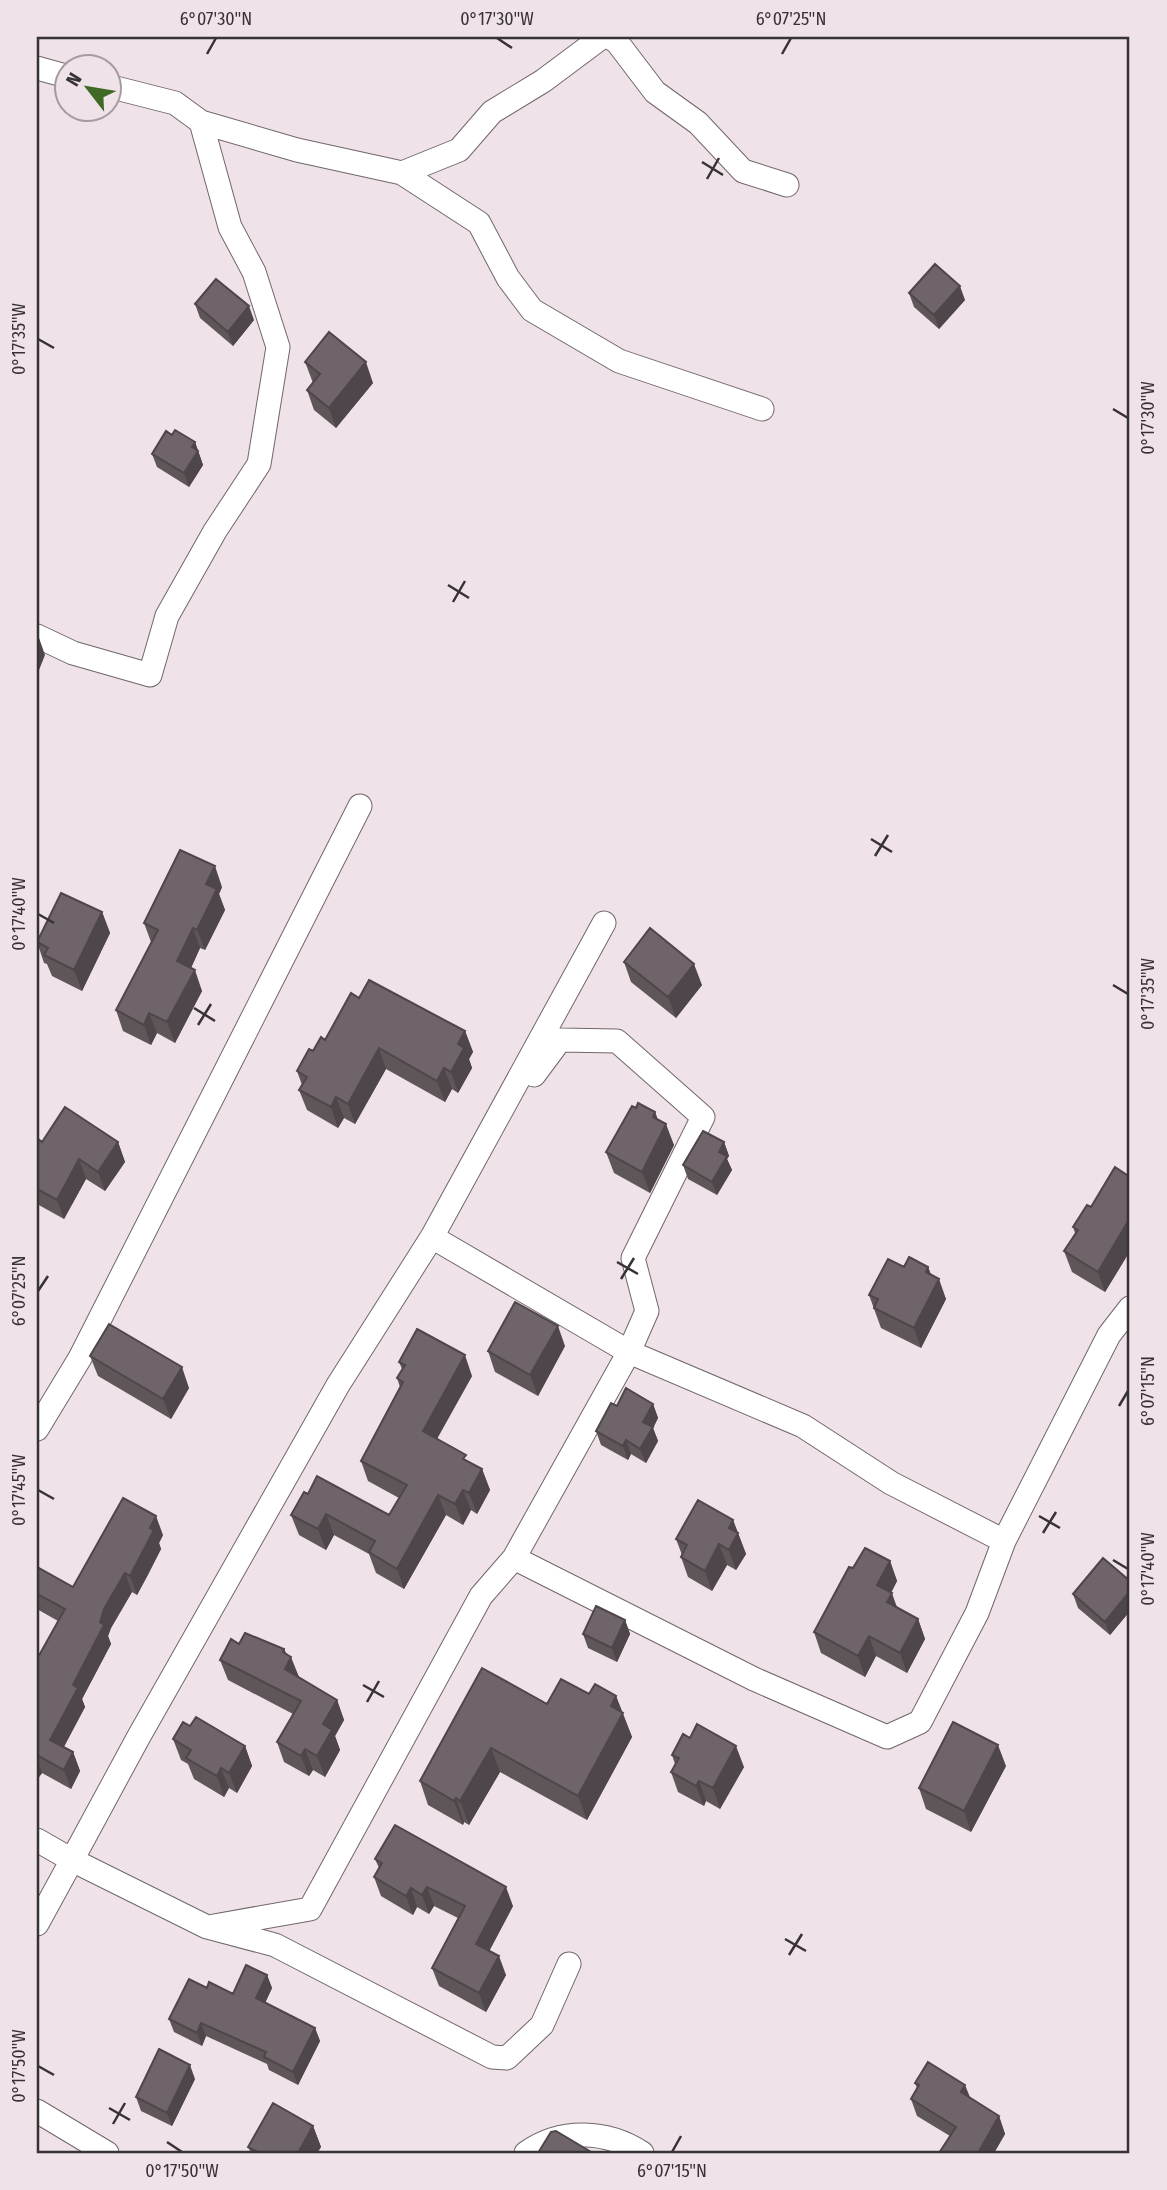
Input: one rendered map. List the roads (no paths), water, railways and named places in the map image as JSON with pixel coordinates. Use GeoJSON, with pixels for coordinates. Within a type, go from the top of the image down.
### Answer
{"type":"FeatureCollection","features":[{"type":"Feature","properties":{"kind":"street"},"geometry":{"type":"LineString","coordinates":[[402,173],[459,150],[492,112],[613,38],[654,92],[698,123],[743,171],[786,185]]}},
{"type":"Feature","properties":{"kind":"street"},"geometry":{"type":"LineString","coordinates":[[122,90],[175,103],[201,122],[297,150],[402,173],[479,223],[508,278],[532,310],[619,361],[762,409]]}},
{"type":"Feature","properties":{"kind":"street"},"geometry":{"type":"LineString","coordinates":[[37,636],[74,653],[150,675],[167,616],[215,531],[259,464],[278,347],[254,272],[230,227],[201,122]]}},
{"type":"Feature","properties":{"kind":"street"},"geometry":{"type":"LineString","coordinates":[[37,1429],[80,1357],[360,806]]}},
{"type":"Feature","properties":{"kind":"street"},"geometry":{"type":"LineString","coordinates":[[37,1924],[144,1726],[338,1385],[432,1237],[604,923]]}},
{"type":"Feature","properties":{"kind":"street"},"geometry":{"type":"LineString","coordinates":[[207,1927],[310,1909],[481,1596],[514,1558],[629,1352],[647,1311],[633,1258],[703,1117],[617,1041],[560,1040],[486,1138]]}},
{"type":"Feature","properties":{"kind":"street"},"geometry":{"type":"LineString","coordinates":[[432,1237],[629,1352],[803,1426],[891,1483],[1004,1541]]}},
{"type":"Feature","properties":{"kind":"street"},"geometry":{"type":"LineString","coordinates":[[514,1558],[754,1679],[887,1737],[920,1722],[977,1613],[1004,1541],[1109,1335],[1130,1308]]}},
{"type":"Feature","properties":{"kind":"street"},"geometry":{"type":"LineString","coordinates":[[37,1840],[207,1927],[275,1945],[492,2057],[507,2058],[542,2025],[569,1964]]}},
{"type":"Feature","properties":{"kind":"street"},"geometry":{"type":"LineString","coordinates":[[37,2111],[107,2153]]}},
{"type":"Feature","properties":{"kind":"street"},"geometry":{"type":"LineString","coordinates":[[526,2153],[539,2144],[564,2136],[586,2135],[623,2141],[642,2153]]}}]}
